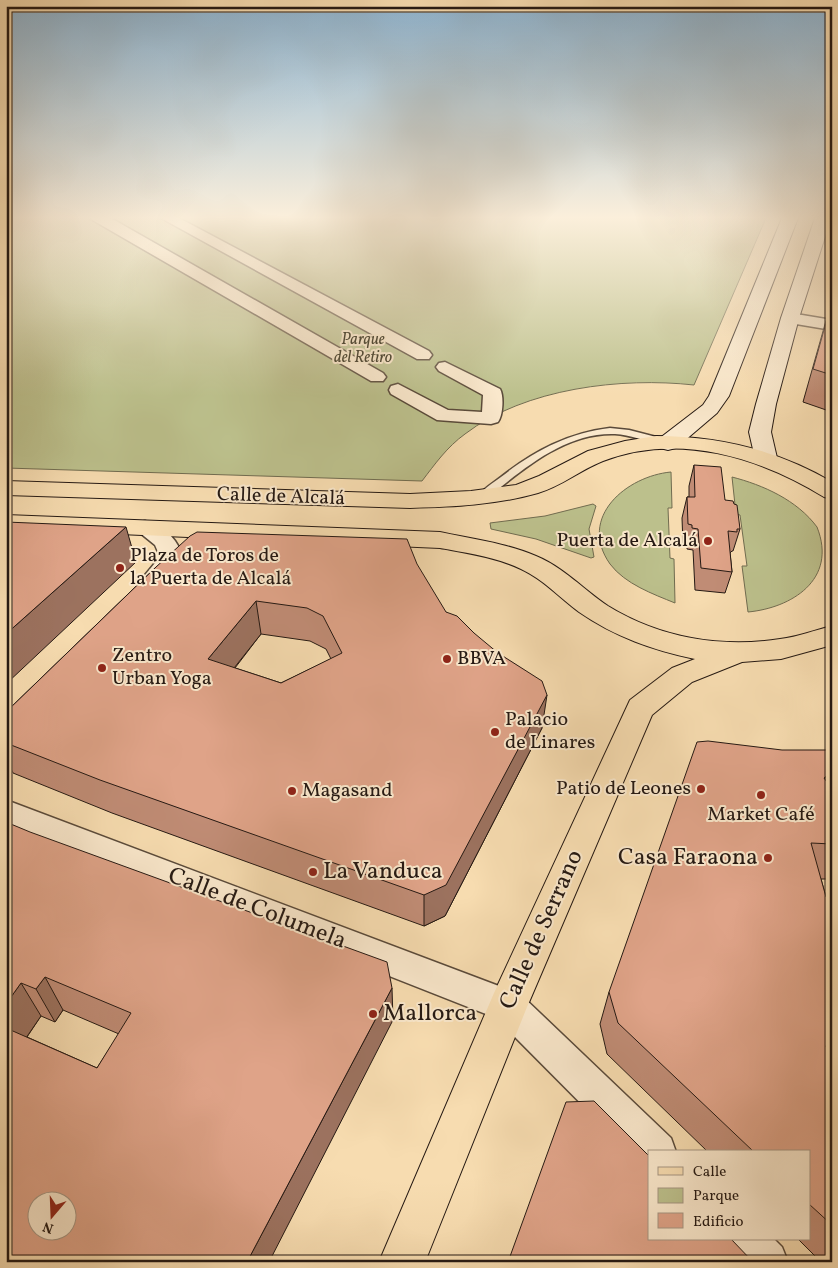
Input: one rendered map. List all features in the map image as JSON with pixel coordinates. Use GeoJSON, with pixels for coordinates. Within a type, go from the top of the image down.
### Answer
{"type":"FeatureCollection","features":[{"type":"Feature","properties":{"kind":"main road"},"geometry":{"type":"LineString","coordinates":[[668,443],[710,410],[719,396],[766,277]]}},
{"type":"Feature","properties":{"kind":"main road"},"geometry":{"type":"LineString","coordinates":[[766,458],[760,432],[780,309],[783,277]]}},
{"type":"Feature","properties":{"kind":"main road"},"geometry":{"type":"LineString","coordinates":[[780,309],[796,277]]}},
{"type":"Feature","properties":{"kind":"main road","name":"Calle de Alcalá"},"geometry":{"type":"LineString","coordinates":[[6,488],[410,501],[482,496],[530,488],[553,479],[596,456],[628,447],[668,443],[705,445],[766,458],[793,469],[832,492]]}},
{"type":"Feature","properties":{"kind":"main road","name":"Calle de Alcalá"},"geometry":{"type":"LineString","coordinates":[[6,522],[440,540],[492,551],[527,562],[552,574],[579,599],[619,624],[644,635],[681,646],[740,652]]}},
{"type":"Feature","properties":{"kind":"main road"},"geometry":{"type":"LineString","coordinates":[[740,652],[776,651],[809,645],[832,635]]}},
{"type":"Feature","properties":{"kind":"main road","name":"Calle de Serrano"},"geometry":{"type":"LineString","coordinates":[[402,1262],[508,1006],[640,708],[682,675],[740,652]]}},
{"type":"Feature","properties":{"kind":"street"},"geometry":{"type":"LineString","coordinates":[[204,277],[377,377]]}},
{"type":"Feature","properties":{"kind":"street"},"geometry":{"type":"LineString","coordinates":[[278,277],[423,355]]}},
{"type":"Feature","properties":{"kind":"street"},"geometry":{"type":"LineString","coordinates":[[780,309],[832,325]]}},
{"type":"Feature","properties":{"kind":"street"},"geometry":{"type":"LineString","coordinates":[[398,390],[444,416],[491,418],[493,393],[446,367]]}},
{"type":"Feature","properties":{"kind":"street","name":"Calle de Alcalá"},"geometry":{"type":"LineString","coordinates":[[6,534],[84,535],[111,526]]}},
{"type":"Feature","properties":{"kind":"street"},"geometry":{"type":"LineString","coordinates":[[137,597],[165,569],[171,554],[168,545],[158,535],[145,528]]}},
{"type":"Feature","properties":{"kind":"street","name":"Calle de Columela"},"geometry":{"type":"LineString","coordinates":[[6,812],[508,1006]]}},
{"type":"Feature","properties":{"kind":"street"},"geometry":{"type":"LineString","coordinates":[[508,1006],[654,1150]]}},
{"type":"Feature","properties":{"kind":"street"},"geometry":{"type":"LineString","coordinates":[[745,1240],[767,1262]]}},
{"type":"Feature","properties":{"kind":"lane"},"geometry":{"type":"LineString","coordinates":[[482,496],[519,466],[543,451],[578,438],[612,431],[668,443]]}},
{"type":"Feature","properties":{"kind":"green space","name":"Parque del Retiro"},"geometry":{"type":"Polygon","coordinates":[[[6,277],[740,277],[694,385],[636,383],[606,385],[575,389],[545,396],[516,406],[489,418],[465,434],[442,456],[422,481],[6,468],[6,277]]]}},
{"type":"Feature","properties":{"kind":"green space"},"geometry":{"type":"Polygon","coordinates":[[[671,472],[672,508],[668,508],[670,558],[674,559],[675,603],[640,588],[616,571],[601,547],[599,530],[603,515],[624,490],[638,481],[654,475],[671,472]]]}},
{"type":"Feature","properties":{"kind":"green space"},"geometry":{"type":"Polygon","coordinates":[[[732,477],[767,489],[800,509],[817,527],[822,546],[821,562],[816,576],[806,588],[780,604],[748,612],[742,566],[747,566],[740,515],[736,514],[732,477]]]}},
{"type":"Feature","properties":{"kind":"green space"},"geometry":{"type":"Polygon","coordinates":[[[593,504],[596,506],[589,529],[594,557],[591,558],[536,539],[491,529],[490,523],[545,516],[593,504]]]}},
{"type":"Feature","properties":{"kind":"building"},"geometry":{"type":"Polygon","coordinates":[[[832,305],[832,375],[813,369],[832,305]]]}},
{"type":"Feature","properties":{"kind":"building","name":"Puerta de Alcalá"},"geometry":{"type":"Polygon","coordinates":[[[694,465],[721,467],[725,500],[733,501],[737,505],[740,529],[737,529],[737,532],[728,531],[732,572],[701,568],[698,529],[692,528],[692,525],[688,524],[687,497],[695,497],[694,465]]]}},
{"type":"Feature","properties":{"kind":"building"},"geometry":{"type":"Polygon","coordinates":[[[6,522],[126,527],[6,634],[6,522]]]}},
{"type":"Feature","properties":{"kind":"building"},"geometry":{"type":"Polygon","coordinates":[[[197,532],[407,539],[417,564],[446,612],[457,616],[498,653],[542,681],[547,695],[446,885],[424,895],[100,780],[6,743],[6,712],[190,536],[197,532]],[[256,601],[208,659],[281,683],[342,653],[323,616],[307,608],[256,601]]]}},
{"type":"Feature","properties":{"kind":"building"},"geometry":{"type":"Polygon","coordinates":[[[708,741],[782,750],[832,750],[832,772],[824,778],[832,789],[832,844],[811,843],[826,897],[832,898],[832,1038],[826,1046],[832,1058],[832,1225],[810,1205],[810,1150],[752,1150],[618,1023],[609,992],[697,742],[708,741]]]}},
{"type":"Feature","properties":{"kind":"building"},"geometry":{"type":"Polygon","coordinates":[[[6,822],[387,962],[392,988],[247,1262],[6,1262],[6,1028],[97,1068],[131,1013],[45,977],[36,989],[21,983],[6,1004],[6,822]]]}},
{"type":"Feature","properties":{"kind":"building"},"geometry":{"type":"Polygon","coordinates":[[[594,1101],[648,1155],[648,1240],[732,1240],[753,1262],[508,1262],[566,1102],[594,1101]]]}},
{"type":"Feature","properties":{"kind":"place","name":"Puerta de Alcalá"},"geometry":{"type":"Point","coordinates":[708,541]}},
{"type":"Feature","properties":{"kind":"place","name":"Plaza de Toros de la Puerta de Alcalá"},"geometry":{"type":"Point","coordinates":[120,568]}},
{"type":"Feature","properties":{"kind":"place","name":"BBVA"},"geometry":{"type":"Point","coordinates":[447,659]}},
{"type":"Feature","properties":{"kind":"place","name":"Zentro Urban Yoga"},"geometry":{"type":"Point","coordinates":[102,668]}},
{"type":"Feature","properties":{"kind":"place","name":"Palacio de Linares"},"geometry":{"type":"Point","coordinates":[495,732]}},
{"type":"Feature","properties":{"kind":"place","name":"Patio de Leones"},"geometry":{"type":"Point","coordinates":[701,789]}},
{"type":"Feature","properties":{"kind":"place","name":"Magasand"},"geometry":{"type":"Point","coordinates":[292,791]}},
{"type":"Feature","properties":{"kind":"place","name":"Market Café"},"geometry":{"type":"Point","coordinates":[761,795]}},
{"type":"Feature","properties":{"kind":"place","name":"Casa Faraona"},"geometry":{"type":"Point","coordinates":[768,858]}},
{"type":"Feature","properties":{"kind":"place","name":"La Vanduca"},"geometry":{"type":"Point","coordinates":[313,872]}},
{"type":"Feature","properties":{"kind":"place","name":"Mallorca"},"geometry":{"type":"Point","coordinates":[373,1014]}}]}
